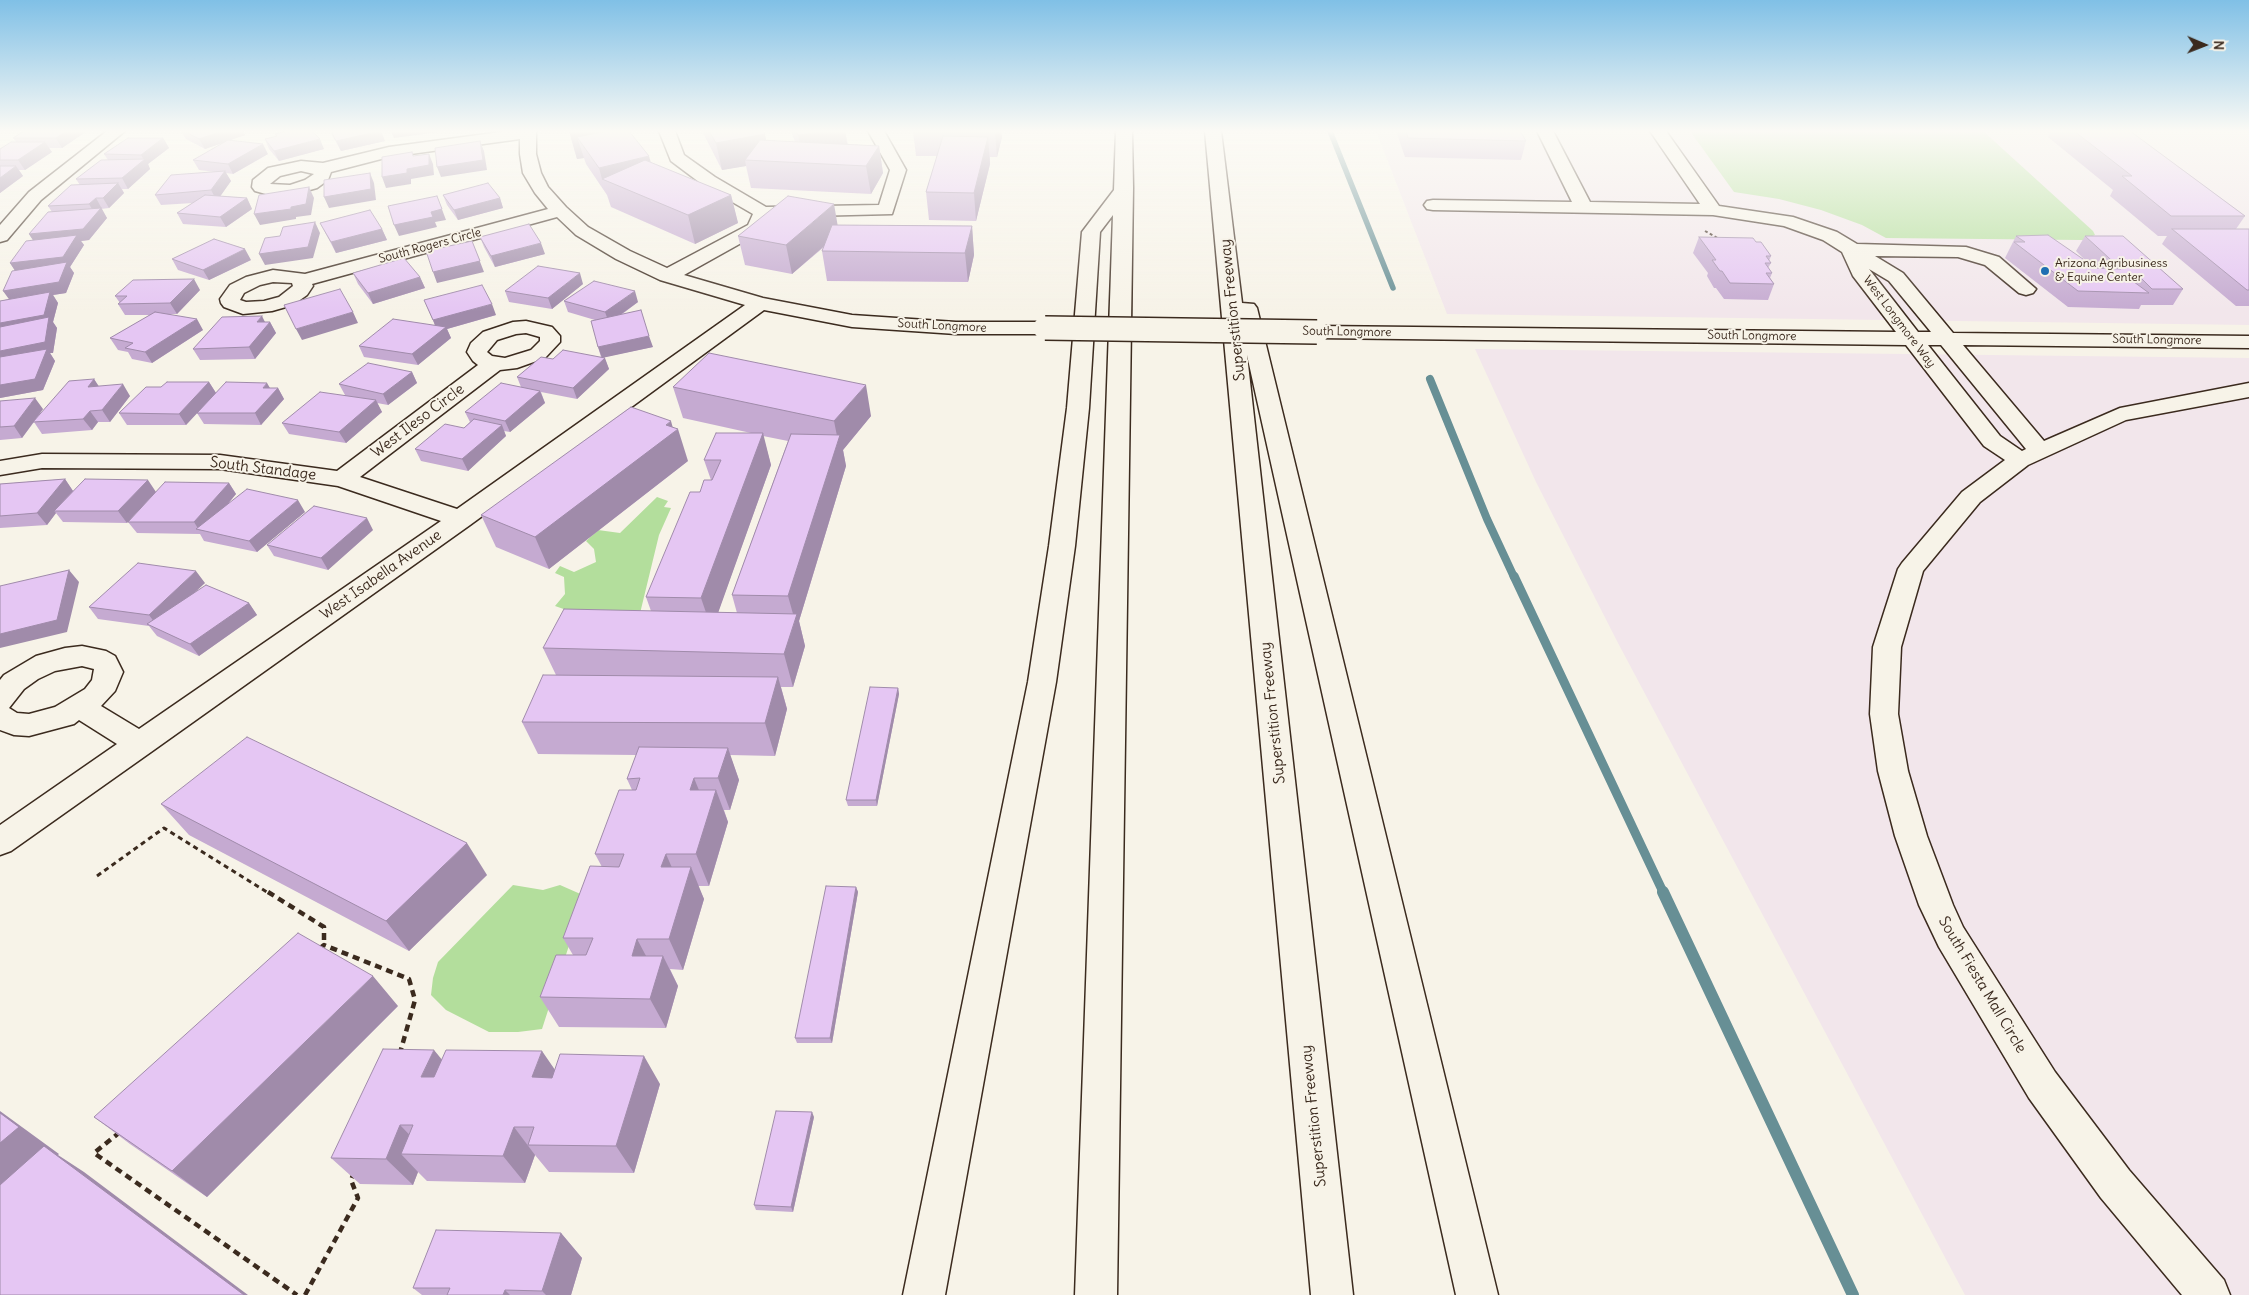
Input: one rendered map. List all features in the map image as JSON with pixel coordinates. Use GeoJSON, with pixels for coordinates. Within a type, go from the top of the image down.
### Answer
{"type":"FeatureCollection","features":[{"type":"Feature","properties":{"kind":"main road"},"geometry":{"type":"LineString","coordinates":[[0,236],[40,191]]}},
{"type":"Feature","properties":{"kind":"main road","name":"South Longmore"},"geometry":{"type":"LineString","coordinates":[[543,191],[560,211],[590,236],[623,256],[667,276],[760,303],[852,321],[956,328],[2249,342]]}},
{"type":"Feature","properties":{"kind":"main road"},"geometry":{"type":"LineString","coordinates":[[726,191],[762,212],[886,218],[893,191]]}},
{"type":"Feature","properties":{"kind":"main road"},"geometry":{"type":"LineString","coordinates":[[924,1295],[1042,682],[1062,546],[1078,408],[1091,232],[1121,191]]}},
{"type":"Feature","properties":{"kind":"main road"},"geometry":{"type":"LineString","coordinates":[[1096,1295],[1124,191]]}},
{"type":"Feature","properties":{"kind":"main road","name":"Superstition Freeway"},"geometry":{"type":"LineString","coordinates":[[1221,191],[1332,1295]]}},
{"type":"Feature","properties":{"kind":"main road"},"geometry":{"type":"LineString","coordinates":[[1576,191],[1584,208]]}},
{"type":"Feature","properties":{"kind":"main road"},"geometry":{"type":"LineString","coordinates":[[1700,191],[1713,210]]}},
{"type":"Feature","properties":{"kind":"main road"},"geometry":{"type":"LineString","coordinates":[[1222,198],[1477,1295]]}},
{"type":"Feature","properties":{"kind":"main road"},"geometry":{"type":"LineString","coordinates":[[1433,206],[1713,210],[1765,217],[1808,227],[1830,236],[1851,250],[1958,251],[1992,261],[2026,290]]}},
{"type":"Feature","properties":{"kind":"main road","name":"South Rogers Circle"},"geometry":{"type":"LineString","coordinates":[[301,281],[560,211]]}},
{"type":"Feature","properties":{"kind":"main road"},"geometry":{"type":"LineString","coordinates":[[667,276],[756,228],[762,212]]}},
{"type":"Feature","properties":{"kind":"main road","name":"West Longmore Way"},"geometry":{"type":"LineString","coordinates":[[1851,250],[1864,276],[1992,441],[2030,455]]}},
{"type":"Feature","properties":{"kind":"main road","name":"West Longmore Way"},"geometry":{"type":"LineString","coordinates":[[1851,250],[1896,277],[1944,338],[2030,455]]}},
{"type":"Feature","properties":{"kind":"main road","name":"West Isabella Avenue"},"geometry":{"type":"LineString","coordinates":[[0,842],[460,519],[760,303]]}},
{"type":"Feature","properties":{"kind":"main road","name":"West Ileso Circle"},"geometry":{"type":"LineString","coordinates":[[342,479],[495,363]]}},
{"type":"Feature","properties":{"kind":"main road","name":"South Fiesta Mall Circle"},"geometry":{"type":"LineString","coordinates":[[2209,1295],[2098,1161],[2042,1085],[1951,937],[1936,905],[1911,836],[1893,771],[1884,714],[1887,647],[1911,569],[1971,497],[2030,455],[2120,415],[2249,390]]}},
{"type":"Feature","properties":{"kind":"main road","name":"South Standage"},"geometry":{"type":"LineString","coordinates":[[0,468],[42,461],[220,462],[342,479],[460,519]]}},
{"type":"Feature","properties":{"kind":"main road"},"geometry":{"type":"LineString","coordinates":[[0,700],[14,682],[46,663],[65,658],[82,656],[96,658],[105,663],[109,672],[105,684],[96,696],[80,707],[46,722],[29,725],[14,724],[0,716]]}},
{"type":"Feature","properties":{"kind":"main road"},"geometry":{"type":"LineString","coordinates":[[80,707],[141,744]]}},
{"type":"Feature","properties":{"kind":"path"},"geometry":{"type":"LineString","coordinates":[[1698,228],[1724,241]]}},
{"type":"Feature","properties":{"kind":"path"},"geometry":{"type":"LineString","coordinates":[[97,876],[164,828],[324,927],[324,945]]}},
{"type":"Feature","properties":{"kind":"path"},"geometry":{"type":"LineString","coordinates":[[316,951],[324,945]]}},
{"type":"Feature","properties":{"kind":"path"},"geometry":{"type":"LineString","coordinates":[[324,945],[410,979],[415,1000],[400,1056]]}},
{"type":"Feature","properties":{"kind":"path"},"geometry":{"type":"LineString","coordinates":[[128,1125],[94,1153],[297,1295]]}},
{"type":"Feature","properties":{"kind":"path"},"geometry":{"type":"LineString","coordinates":[[305,1295],[358,1198],[351,1180],[355,1171]]}},
{"type":"Feature","properties":{"kind":"shaded area"},"geometry":{"type":"Polygon","coordinates":[[[1399,191],[2249,191],[2249,325],[1447,314],[1399,191]]]}},
{"type":"Feature","properties":{"kind":"shaded area"},"geometry":{"type":"Polygon","coordinates":[[[1475,349],[2249,358],[2249,1295],[1965,1295],[1618,643],[1536,482],[1475,349]]]}},
{"type":"Feature","properties":{"kind":"green space"},"geometry":{"type":"Polygon","coordinates":[[[2049,191],[2093,231],[2095,235],[2083,240],[1886,238],[1862,225],[1821,210],[1779,199],[1734,192],[2049,191]]]}},
{"type":"Feature","properties":{"kind":"green space"},"geometry":{"type":"Polygon","coordinates":[[[657,497],[668,501],[664,507],[671,508],[659,535],[635,634],[555,606],[565,594],[564,577],[555,573],[560,566],[574,572],[596,562],[594,549],[586,541],[598,530],[620,533],[657,497]]]}},
{"type":"Feature","properties":{"kind":"green space"},"geometry":{"type":"Polygon","coordinates":[[[513,885],[543,890],[560,885],[585,896],[542,1029],[518,1032],[489,1032],[446,1010],[431,995],[433,978],[438,962],[513,885]]]}},
{"type":"Feature","properties":{"kind":"building"},"geometry":{"type":"Polygon","coordinates":[[[64,191],[110,191],[103,198],[96,198],[89,204],[48,206],[64,191]]]}},
{"type":"Feature","properties":{"kind":"building"},"geometry":{"type":"Polygon","coordinates":[[[158,191],[195,191],[155,195],[158,191]]]}},
{"type":"Feature","properties":{"kind":"building"},"geometry":{"type":"Polygon","coordinates":[[[281,191],[308,191],[306,204],[291,207],[291,209],[254,214],[259,195],[281,191]]]}},
{"type":"Feature","properties":{"kind":"building"},"geometry":{"type":"Polygon","coordinates":[[[324,191],[357,191],[324,197],[324,191]]]}},
{"type":"Feature","properties":{"kind":"building"},"geometry":{"type":"Polygon","coordinates":[[[456,191],[495,191],[500,198],[454,210],[443,195],[456,191]]]}},
{"type":"Feature","properties":{"kind":"building"},"geometry":{"type":"Polygon","coordinates":[[[632,191],[722,191],[731,195],[688,215],[632,191]]]}},
{"type":"Feature","properties":{"kind":"building"},"geometry":{"type":"Polygon","coordinates":[[[926,191],[974,191],[974,193],[926,191]]]}},
{"type":"Feature","properties":{"kind":"building"},"geometry":{"type":"Polygon","coordinates":[[[2141,191],[2212,191],[2245,216],[2171,216],[2141,191]]]}},
{"type":"Feature","properties":{"kind":"building"},"geometry":{"type":"Polygon","coordinates":[[[205,195],[247,198],[220,217],[177,213],[205,195]]]}},
{"type":"Feature","properties":{"kind":"building"},"geometry":{"type":"Polygon","coordinates":[[[437,196],[442,209],[431,212],[433,217],[394,225],[388,206],[437,196]]]}},
{"type":"Feature","properties":{"kind":"building"},"geometry":{"type":"Polygon","coordinates":[[[788,196],[834,204],[786,245],[738,236],[788,196]]]}},
{"type":"Feature","properties":{"kind":"building"},"geometry":{"type":"Polygon","coordinates":[[[101,208],[83,229],[29,234],[48,212],[101,208]]]}},
{"type":"Feature","properties":{"kind":"building"},"geometry":{"type":"Polygon","coordinates":[[[370,210],[382,229],[331,242],[320,223],[370,210]]]}},
{"type":"Feature","properties":{"kind":"building"},"geometry":{"type":"Polygon","coordinates":[[[315,222],[308,247],[259,254],[265,238],[280,236],[283,227],[315,222]]]}},
{"type":"Feature","properties":{"kind":"building"},"geometry":{"type":"Polygon","coordinates":[[[529,224],[541,243],[491,256],[480,237],[529,224]]]}},
{"type":"Feature","properties":{"kind":"building"},"geometry":{"type":"Polygon","coordinates":[[[832,225],[972,226],[965,253],[822,251],[832,225]]]}},
{"type":"Feature","properties":{"kind":"building"},"geometry":{"type":"Polygon","coordinates":[[[2172,229],[2249,229],[2249,290],[2247,290],[2172,229]]]}},
{"type":"Feature","properties":{"kind":"building"},"geometry":{"type":"Polygon","coordinates":[[[77,235],[63,257],[10,263],[26,241],[77,235]]]}},
{"type":"Feature","properties":{"kind":"building"},"geometry":{"type":"Polygon","coordinates":[[[2048,235],[2096,268],[2121,269],[2085,236],[2123,236],[2183,289],[2152,289],[2142,279],[2130,279],[2149,293],[2078,291],[2014,242],[2025,242],[2016,236],[2048,235]]]}},
{"type":"Feature","properties":{"kind":"building"},"geometry":{"type":"Polygon","coordinates":[[[1699,237],[1753,238],[1756,242],[1761,242],[1771,256],[1766,256],[1771,263],[1765,263],[1772,273],[1766,273],[1774,284],[1730,283],[1712,260],[1716,260],[1699,237]]]}},
{"type":"Feature","properties":{"kind":"building"},"geometry":{"type":"Polygon","coordinates":[[[214,239],[245,249],[203,270],[172,259],[214,239]]]}},
{"type":"Feature","properties":{"kind":"building"},"geometry":{"type":"Polygon","coordinates":[[[472,241],[480,261],[433,272],[426,251],[472,241]]]}},
{"type":"Feature","properties":{"kind":"building"},"geometry":{"type":"Polygon","coordinates":[[[404,258],[420,277],[368,293],[353,273],[404,258]]]}},
{"type":"Feature","properties":{"kind":"building"},"geometry":{"type":"Polygon","coordinates":[[[67,262],[59,282],[3,291],[12,271],[67,262]]]}},
{"type":"Feature","properties":{"kind":"building"},"geometry":{"type":"Polygon","coordinates":[[[538,266],[580,273],[548,298],[505,291],[538,266]]]}},
{"type":"Feature","properties":{"kind":"building"},"geometry":{"type":"Polygon","coordinates":[[[194,279],[170,303],[118,304],[127,296],[115,296],[133,280],[194,279]]]}},
{"type":"Feature","properties":{"kind":"building"},"geometry":{"type":"Polygon","coordinates":[[[594,281],[635,291],[605,312],[564,301],[594,281]]]}},
{"type":"Feature","properties":{"kind":"building"},"geometry":{"type":"Polygon","coordinates":[[[482,285],[492,304],[433,320],[424,300],[482,285]]]}},
{"type":"Feature","properties":{"kind":"building"},"geometry":{"type":"Polygon","coordinates":[[[340,289],[353,312],[296,329],[284,305],[340,289]]]}},
{"type":"Feature","properties":{"kind":"building"},"geometry":{"type":"Polygon","coordinates":[[[50,292],[44,315],[0,323],[0,301],[50,292]]]}},
{"type":"Feature","properties":{"kind":"building"},"geometry":{"type":"Polygon","coordinates":[[[641,310],[649,336],[598,347],[591,321],[641,310]]]}},
{"type":"Feature","properties":{"kind":"building"},"geometry":{"type":"Polygon","coordinates":[[[155,312],[197,319],[145,352],[125,348],[133,343],[110,338],[155,312]]]}},
{"type":"Feature","properties":{"kind":"building"},"geometry":{"type":"Polygon","coordinates":[[[262,316],[257,322],[270,322],[249,347],[193,349],[222,317],[262,316]]]}},
{"type":"Feature","properties":{"kind":"building"},"geometry":{"type":"Polygon","coordinates":[[[49,317],[45,342],[0,351],[0,327],[49,317]]]}},
{"type":"Feature","properties":{"kind":"building"},"geometry":{"type":"Polygon","coordinates":[[[393,319],[446,327],[412,354],[359,346],[393,319]]]}},
{"type":"Feature","properties":{"kind":"building"},"geometry":{"type":"Polygon","coordinates":[[[47,349],[35,379],[0,385],[0,357],[47,349]]]}},
{"type":"Feature","properties":{"kind":"building"},"geometry":{"type":"Polygon","coordinates":[[[563,350],[605,358],[573,388],[517,377],[541,357],[553,359],[563,350]]]}},
{"type":"Feature","properties":{"kind":"building"},"geometry":{"type":"Polygon","coordinates":[[[709,353],[866,385],[834,421],[673,387],[709,353]]]}},
{"type":"Feature","properties":{"kind":"building"},"geometry":{"type":"Polygon","coordinates":[[[368,363],[412,372],[383,394],[339,384],[368,363]]]}},
{"type":"Feature","properties":{"kind":"building"},"geometry":{"type":"Polygon","coordinates":[[[94,379],[88,387],[123,384],[102,410],[90,411],[83,419],[33,422],[69,381],[94,379]]]}},
{"type":"Feature","properties":{"kind":"building"},"geometry":{"type":"Polygon","coordinates":[[[167,382],[209,382],[179,414],[119,413],[146,387],[161,387],[167,382]]]}},
{"type":"Feature","properties":{"kind":"building"},"geometry":{"type":"Polygon","coordinates":[[[226,382],[267,383],[263,388],[278,388],[255,413],[197,413],[226,382]]]}},
{"type":"Feature","properties":{"kind":"building"},"geometry":{"type":"Polygon","coordinates":[[[501,383],[540,391],[505,421],[465,412],[501,383]]]}},
{"type":"Feature","properties":{"kind":"building"},"geometry":{"type":"Polygon","coordinates":[[[320,392],[376,400],[339,432],[282,423],[320,392]]]}},
{"type":"Feature","properties":{"kind":"building"},"geometry":{"type":"Polygon","coordinates":[[[35,398],[14,426],[0,427],[0,401],[35,398]]]}},
{"type":"Feature","properties":{"kind":"building"},"geometry":{"type":"Polygon","coordinates":[[[631,407],[671,421],[666,425],[678,429],[535,537],[481,515],[631,407]]]}},
{"type":"Feature","properties":{"kind":"building"},"geometry":{"type":"Polygon","coordinates":[[[474,419],[502,425],[462,459],[415,449],[445,424],[464,428],[474,419]]]}},
{"type":"Feature","properties":{"kind":"building"},"geometry":{"type":"Polygon","coordinates":[[[716,433],[763,433],[701,598],[646,597],[690,492],[700,492],[704,480],[712,480],[721,460],[704,460],[716,433]]]}},
{"type":"Feature","properties":{"kind":"building"},"geometry":{"type":"Polygon","coordinates":[[[791,434],[840,435],[788,596],[732,595],[791,434]]]}},
{"type":"Feature","properties":{"kind":"building"},"geometry":{"type":"Polygon","coordinates":[[[65,479],[37,513],[0,516],[0,484],[65,479]]]}},
{"type":"Feature","properties":{"kind":"building"},"geometry":{"type":"Polygon","coordinates":[[[85,479],[148,480],[118,511],[54,511],[85,479]]]}},
{"type":"Feature","properties":{"kind":"building"},"geometry":{"type":"Polygon","coordinates":[[[165,482],[229,483],[194,522],[128,522],[165,482]]]}},
{"type":"Feature","properties":{"kind":"building"},"geometry":{"type":"Polygon","coordinates":[[[247,489],[298,500],[249,541],[196,529],[247,489]]]}},
{"type":"Feature","properties":{"kind":"building"},"geometry":{"type":"Polygon","coordinates":[[[314,506],[367,518],[321,558],[267,545],[314,506]]]}},
{"type":"Feature","properties":{"kind":"building"},"geometry":{"type":"Polygon","coordinates":[[[138,563],[196,571],[149,615],[89,607],[138,563]]]}},
{"type":"Feature","properties":{"kind":"building"},"geometry":{"type":"Polygon","coordinates":[[[69,570],[57,620],[0,634],[0,586],[69,570]]]}},
{"type":"Feature","properties":{"kind":"building"},"geometry":{"type":"Polygon","coordinates":[[[206,585],[249,603],[190,644],[147,624],[206,585]]]}},
{"type":"Feature","properties":{"kind":"building"},"geometry":{"type":"Polygon","coordinates":[[[564,609],[797,614],[784,654],[543,648],[564,609]]]}},
{"type":"Feature","properties":{"kind":"building"},"geometry":{"type":"Polygon","coordinates":[[[543,675],[778,677],[765,723],[522,722],[543,675]]]}},
{"type":"Feature","properties":{"kind":"building"},"geometry":{"type":"Polygon","coordinates":[[[870,687],[898,688],[876,800],[846,800],[870,687]]]}},
{"type":"Feature","properties":{"kind":"building"},"geometry":{"type":"Polygon","coordinates":[[[247,737],[467,843],[386,921],[161,804],[247,737]]]}},
{"type":"Feature","properties":{"kind":"building"},"geometry":{"type":"Polygon","coordinates":[[[639,747],[728,748],[718,778],[694,778],[690,790],[716,790],[696,854],[666,854],[661,867],[691,867],[669,939],[637,939],[632,956],[663,956],[650,999],[540,997],[556,955],[586,955],[593,938],[563,938],[590,866],[619,867],[624,854],[595,854],[619,790],[636,790],[640,778],[627,779],[639,747]]]}},
{"type":"Feature","properties":{"kind":"building"},"geometry":{"type":"Polygon","coordinates":[[[826,886],[856,887],[830,1038],[795,1038],[826,886]]]}},
{"type":"Feature","properties":{"kind":"building"},"geometry":{"type":"Polygon","coordinates":[[[298,933],[373,976],[172,1171],[94,1117],[298,933]]]}},
{"type":"Feature","properties":{"kind":"building"},"geometry":{"type":"Polygon","coordinates":[[[383,1049],[434,1050],[421,1077],[434,1077],[446,1050],[542,1051],[532,1077],[552,1078],[560,1054],[644,1056],[616,1146],[528,1145],[534,1127],[514,1127],[503,1156],[401,1154],[413,1125],[400,1125],[386,1159],[331,1158],[383,1049]]]}},
{"type":"Feature","properties":{"kind":"building"},"geometry":{"type":"Polygon","coordinates":[[[776,1111],[812,1112],[791,1207],[754,1205],[776,1111]]]}},
{"type":"Feature","properties":{"kind":"building"},"geometry":{"type":"Polygon","coordinates":[[[0,1113],[19,1127],[0,1143],[0,1113]]]}},
{"type":"Feature","properties":{"kind":"building"},"geometry":{"type":"Polygon","coordinates":[[[44,1146],[244,1295],[0,1295],[0,1185],[44,1146]]]}},
{"type":"Feature","properties":{"kind":"building"},"geometry":{"type":"Polygon","coordinates":[[[436,1230],[561,1233],[542,1291],[505,1290],[503,1295],[447,1295],[450,1288],[413,1288],[436,1230]]]}},
{"type":"Feature","properties":{"kind":"waterway"},"geometry":{"type":"LineString","coordinates":[[1354,191],[1393,288]]}},
{"type":"Feature","properties":{"kind":"waterway"},"geometry":{"type":"LineString","coordinates":[[1430,379],[1487,519],[1514,577]]}},
{"type":"Feature","properties":{"kind":"waterway"},"geometry":{"type":"LineString","coordinates":[[1514,576],[1664,894]]}},
{"type":"Feature","properties":{"kind":"waterway"},"geometry":{"type":"LineString","coordinates":[[1663,892],[1853,1295]]}},
{"type":"Feature","properties":{"kind":"place","name":"Arizona Agribusiness & Equine Center"},"geometry":{"type":"Point","coordinates":[2045,271]}}]}
